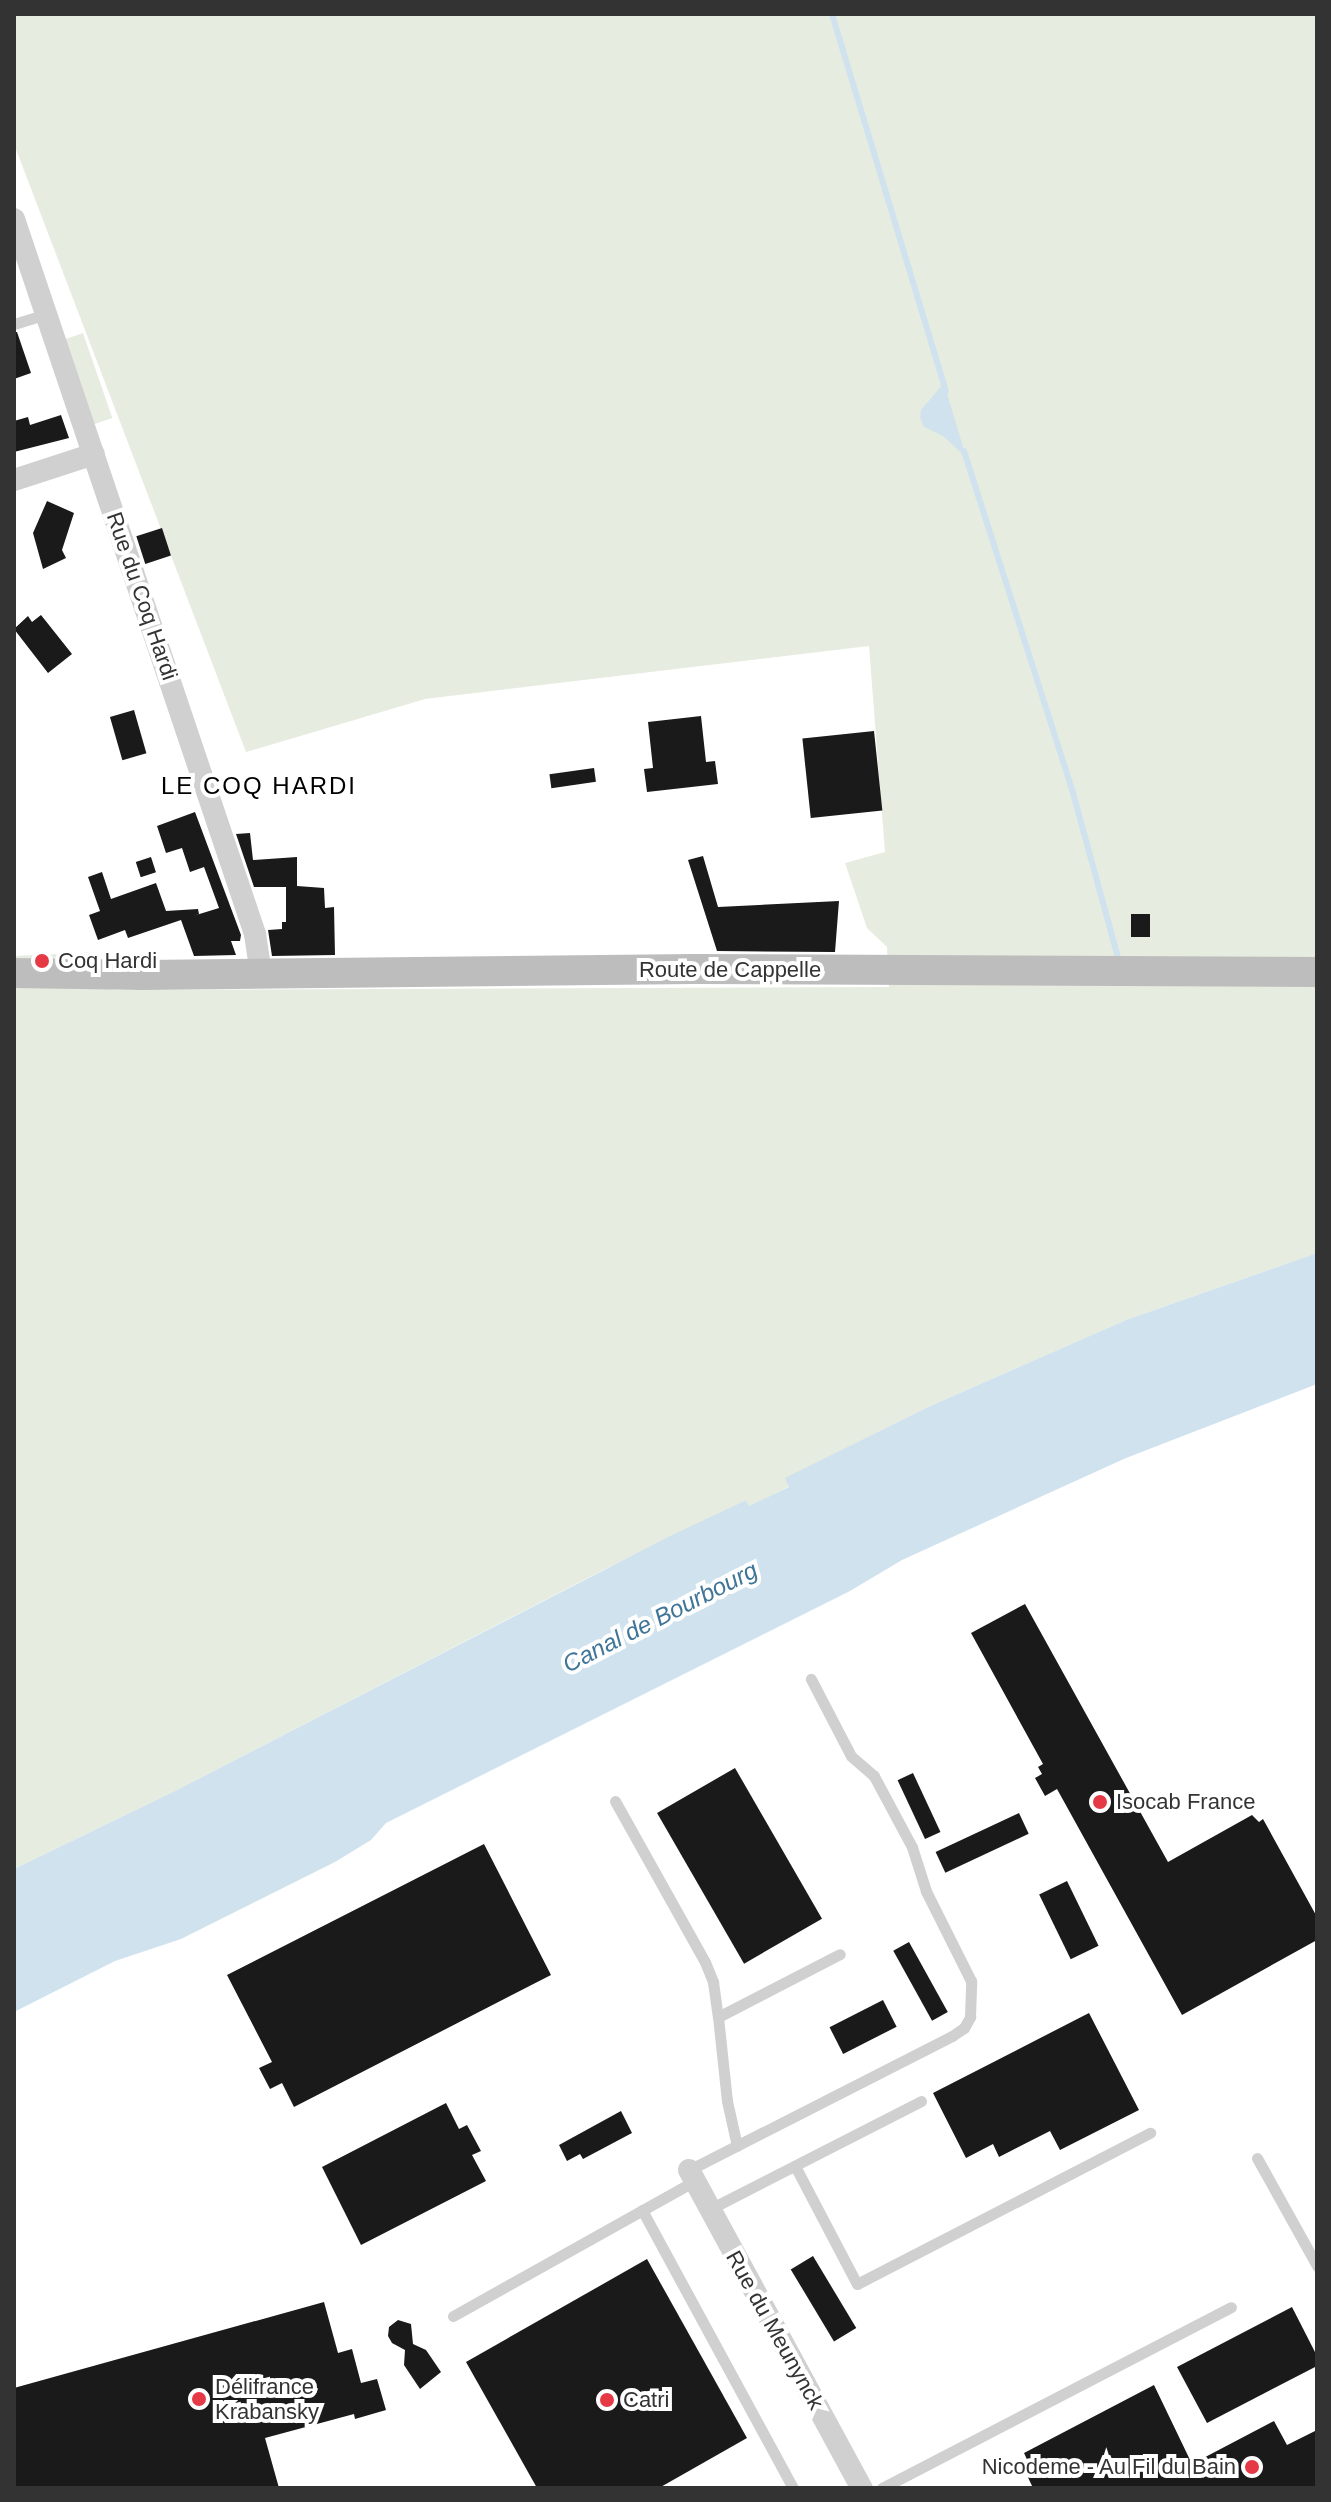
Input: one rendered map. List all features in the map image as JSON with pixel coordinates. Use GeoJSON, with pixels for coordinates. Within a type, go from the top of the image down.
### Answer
{"type":"FeatureCollection","features":[{"type":"Feature","properties":{"kind":"main road","name":"Route de Cappelle"},"geometry":{"type":"LineString","coordinates":[[14,973],[143,975],[694,969],[1317,972]]}},
{"type":"Feature","properties":{"kind":"main road","name":"Route de Cappelle"},"geometry":{"type":"LineString","coordinates":[[14,984],[143,975]]}},
{"type":"Feature","properties":{"kind":"street","name":"Rue du Coq Hardi"},"geometry":{"type":"LineString","coordinates":[[14,219],[255,934],[261,974]]}},
{"type":"Feature","properties":{"kind":"street"},"geometry":{"type":"LineString","coordinates":[[14,480],[94,454]]}},
{"type":"Feature","properties":{"kind":"street","name":"Rue du Meunynck"},"geometry":{"type":"LineString","coordinates":[[692,2176],[862,2488]]}},
{"type":"Feature","properties":{"kind":"lane"},"geometry":{"type":"LineString","coordinates":[[14,324],[46,314]]}},
{"type":"Feature","properties":{"kind":"lane"},"geometry":{"type":"LineString","coordinates":[[453,2316],[642,2210],[737,2146],[964,2028],[972,2009],[972,1987],[967,1971],[926,1891],[912,1847],[874,1776],[851,1756],[811,1679]]}},
{"type":"Feature","properties":{"kind":"lane"},"geometry":{"type":"LineString","coordinates":[[615,1801],[705,1962],[713,1982],[727,2101],[737,2146]]}},
{"type":"Feature","properties":{"kind":"lane"},"geometry":{"type":"LineString","coordinates":[[718,2017],[840,1954]]}},
{"type":"Feature","properties":{"kind":"lane"},"geometry":{"type":"LineString","coordinates":[[709,2210],[921,2101]]}},
{"type":"Feature","properties":{"kind":"lane"},"geometry":{"type":"LineString","coordinates":[[795,2166],[857,2284],[1150,2133]]}},
{"type":"Feature","properties":{"kind":"lane"},"geometry":{"type":"LineString","coordinates":[[1257,2158],[1317,2266]]}},
{"type":"Feature","properties":{"kind":"lane"},"geometry":{"type":"LineString","coordinates":[[642,2210],[793,2488]]}},
{"type":"Feature","properties":{"kind":"lane"},"geometry":{"type":"LineString","coordinates":[[882,2488],[1231,2307]]}},
{"type":"Feature","properties":{"kind":"shaded area"},"geometry":{"type":"Polygon","coordinates":[[[14,14],[1317,14],[1317,1253],[1126,1320],[928,1407],[786,1478],[790,1486],[749,1507],[746,1500],[607,1568],[177,1790],[14,1869],[14,956],[99,952],[113,990],[889,987],[887,947],[867,928],[845,863],[885,852],[869,646],[425,699],[246,752],[14,144],[14,14]]]}},
{"type":"Feature","properties":{"kind":"shaded area"},"geometry":{"type":"Polygon","coordinates":[[[83,333],[112,418],[93,425],[64,340],[83,333]]]}},
{"type":"Feature","properties":{"kind":"water"},"geometry":{"type":"Polygon","coordinates":[[[944,383],[966,457],[943,436],[924,427],[920,418],[921,410],[944,383]]]}},
{"type":"Feature","properties":{"kind":"water","name":"Canal de Bourbourg"},"geometry":{"type":"Polygon","coordinates":[[[1317,1253],[1317,1384],[1126,1458],[902,1560],[850,1591],[386,1823],[371,1840],[335,1862],[181,1939],[115,1961],[14,2012],[14,1869],[177,1790],[668,1537],[746,1500],[749,1506],[789,1487],[785,1478],[928,1407],[1126,1320],[1317,1253]]]}},
{"type":"Feature","properties":{"kind":"building"},"geometry":{"type":"Polygon","coordinates":[[[14,332],[17,332],[31,373],[14,379],[14,332]]]}},
{"type":"Feature","properties":{"kind":"building"},"geometry":{"type":"Polygon","coordinates":[[[61,415],[69,438],[14,452],[14,421],[28,417],[30,425],[61,415]]]}},
{"type":"Feature","properties":{"kind":"building"},"geometry":{"type":"Polygon","coordinates":[[[47,501],[74,513],[62,550],[66,558],[43,569],[33,533],[47,501]]]}},
{"type":"Feature","properties":{"kind":"building"},"geometry":{"type":"Polygon","coordinates":[[[162,528],[171,556],[145,564],[136,536],[162,528]]]}},
{"type":"Feature","properties":{"kind":"building"},"geometry":{"type":"Polygon","coordinates":[[[41,615],[72,654],[48,673],[14,629],[28,616],[32,622],[41,615]]]}},
{"type":"Feature","properties":{"kind":"building"},"geometry":{"type":"Polygon","coordinates":[[[134,710],[146,753],[122,760],[110,717],[134,710]]]}},
{"type":"Feature","properties":{"kind":"building"},"geometry":{"type":"Polygon","coordinates":[[[701,716],[706,762],[715,761],[718,784],[647,792],[644,769],[653,768],[648,722],[701,716]]]}},
{"type":"Feature","properties":{"kind":"building"},"geometry":{"type":"Polygon","coordinates":[[[874,731],[882,811],[811,818],[802,739],[874,731]]]}},
{"type":"Feature","properties":{"kind":"building"},"geometry":{"type":"Polygon","coordinates":[[[594,768],[596,782],[551,788],[549,774],[594,768]]]}},
{"type":"Feature","properties":{"kind":"building"},"geometry":{"type":"Polygon","coordinates":[[[195,812],[241,935],[240,941],[231,941],[236,955],[194,956],[181,920],[128,938],[125,930],[98,940],[89,915],[100,911],[88,877],[102,872],[111,899],[156,883],[166,911],[198,909],[199,914],[193,916],[219,908],[204,867],[190,872],[182,848],[166,853],[157,826],[195,812]]]}},
{"type":"Feature","properties":{"kind":"building"},"geometry":{"type":"Polygon","coordinates":[[[250,833],[253,860],[297,857],[297,886],[324,888],[325,908],[334,907],[335,955],[272,956],[268,930],[282,929],[282,922],[286,922],[286,887],[254,887],[236,834],[250,833]]]}},
{"type":"Feature","properties":{"kind":"building"},"geometry":{"type":"Polygon","coordinates":[[[703,856],[718,907],[839,901],[835,952],[717,951],[688,860],[703,856]]]}},
{"type":"Feature","properties":{"kind":"building"},"geometry":{"type":"Polygon","coordinates":[[[151,857],[156,872],[141,877],[136,862],[151,857]]]}},
{"type":"Feature","properties":{"kind":"building"},"geometry":{"type":"Polygon","coordinates":[[[1131,914],[1150,914],[1150,937],[1131,937],[1131,914]]]}},
{"type":"Feature","properties":{"kind":"building","name":"Isocab France"},"geometry":{"type":"Polygon","coordinates":[[[1025,1604],[1168,1862],[1252,1815],[1259,1822],[1263,1819],[1317,1917],[1317,1940],[1182,2015],[1057,1789],[1045,1796],[1035,1778],[1042,1774],[1038,1767],[1043,1764],[971,1633],[1025,1604]]]}},
{"type":"Feature","properties":{"kind":"building"},"geometry":{"type":"Polygon","coordinates":[[[735,1768],[822,1919],[744,1964],[657,1813],[735,1768]]]}},
{"type":"Feature","properties":{"kind":"building"},"geometry":{"type":"Polygon","coordinates":[[[913,1773],[940,1832],[925,1839],[898,1780],[913,1773]]]}},
{"type":"Feature","properties":{"kind":"building"},"geometry":{"type":"Polygon","coordinates":[[[1019,1813],[1029,1834],[945,1873],[936,1852],[1019,1813]]]}},
{"type":"Feature","properties":{"kind":"building"},"geometry":{"type":"Polygon","coordinates":[[[484,1844],[551,1975],[294,2107],[282,2083],[270,2089],[259,2068],[272,2062],[227,1975],[484,1844]]]}},
{"type":"Feature","properties":{"kind":"building"},"geometry":{"type":"Polygon","coordinates":[[[1067,1881],[1099,1946],[1071,1959],[1039,1895],[1067,1881]]]}},
{"type":"Feature","properties":{"kind":"building"},"geometry":{"type":"Polygon","coordinates":[[[909,1942],[948,2012],[932,2021],[893,1951],[909,1942]]]}},
{"type":"Feature","properties":{"kind":"building"},"geometry":{"type":"Polygon","coordinates":[[[883,2000],[897,2027],[843,2054],[830,2027],[883,2000]]]}},
{"type":"Feature","properties":{"kind":"building"},"geometry":{"type":"Polygon","coordinates":[[[1089,2013],[1139,2110],[1060,2150],[1050,2131],[999,2157],[993,2144],[966,2158],[933,2093],[1089,2013]]]}},
{"type":"Feature","properties":{"kind":"building"},"geometry":{"type":"Polygon","coordinates":[[[446,2103],[459,2129],[467,2125],[481,2151],[472,2155],[486,2181],[361,2245],[322,2167],[446,2103]]]}},
{"type":"Feature","properties":{"kind":"building"},"geometry":{"type":"Polygon","coordinates":[[[621,2111],[632,2133],[583,2159],[580,2154],[567,2161],[559,2145],[621,2111]]]}},
{"type":"Feature","properties":{"kind":"building"},"geometry":{"type":"Polygon","coordinates":[[[813,2256],[856,2328],[834,2341],[791,2269],[813,2256]]]}},
{"type":"Feature","properties":{"kind":"building","name":"Catri"},"geometry":{"type":"Polygon","coordinates":[[[647,2259],[747,2438],[659,2488],[537,2488],[466,2362],[647,2259]]]}},
{"type":"Feature","properties":{"kind":"building","name":"Délifrance Krabansky"},"geometry":{"type":"Polygon","coordinates":[[[324,2302],[338,2353],[352,2349],[361,2383],[377,2379],[386,2410],[355,2419],[354,2414],[265,2438],[279,2488],[14,2488],[14,2388],[324,2302]]]}},
{"type":"Feature","properties":{"kind":"building"},"geometry":{"type":"Polygon","coordinates":[[[1292,2307],[1317,2356],[1317,2366],[1207,2423],[1177,2367],[1292,2307]]]}},
{"type":"Feature","properties":{"kind":"building"},"geometry":{"type":"Polygon","coordinates":[[[398,2320],[411,2324],[413,2344],[426,2350],[441,2372],[420,2389],[404,2365],[405,2350],[392,2343],[388,2336],[389,2327],[398,2320]]]}},
{"type":"Feature","properties":{"kind":"building"},"geometry":{"type":"Polygon","coordinates":[[[1154,2385],[1192,2464],[1274,2421],[1287,2445],[1317,2430],[1317,2488],[1033,2488],[1024,2469],[1030,2466],[1024,2453],[1154,2385]]]}},
{"type":"Feature","properties":{"kind":"waterway"},"geometry":{"type":"LineString","coordinates":[[832,14],[946,391]]}},
{"type":"Feature","properties":{"kind":"waterway"},"geometry":{"type":"LineString","coordinates":[[964,451],[1073,793],[1118,957]]}},
{"type":"Feature","properties":{"kind":"place","name":"Coq Hardi"},"geometry":{"type":"Point","coordinates":[42,961]}},
{"type":"Feature","properties":{"kind":"place","name":"Isocab France"},"geometry":{"type":"Point","coordinates":[1100,1802]}},
{"type":"Feature","properties":{"kind":"place","name":"Délifrance Krabansky"},"geometry":{"type":"Point","coordinates":[199,2399]}},
{"type":"Feature","properties":{"kind":"place","name":"Catri"},"geometry":{"type":"Point","coordinates":[607,2400]}},
{"type":"Feature","properties":{"kind":"place","name":"Nicodeme - Au Fil du Bain"},"geometry":{"type":"Point","coordinates":[1252,2467]}},
{"type":"Feature","properties":{"kind":"district","name":"LE COQ HARDI"},"geometry":{"type":"Point","coordinates":[259,786]}}]}
